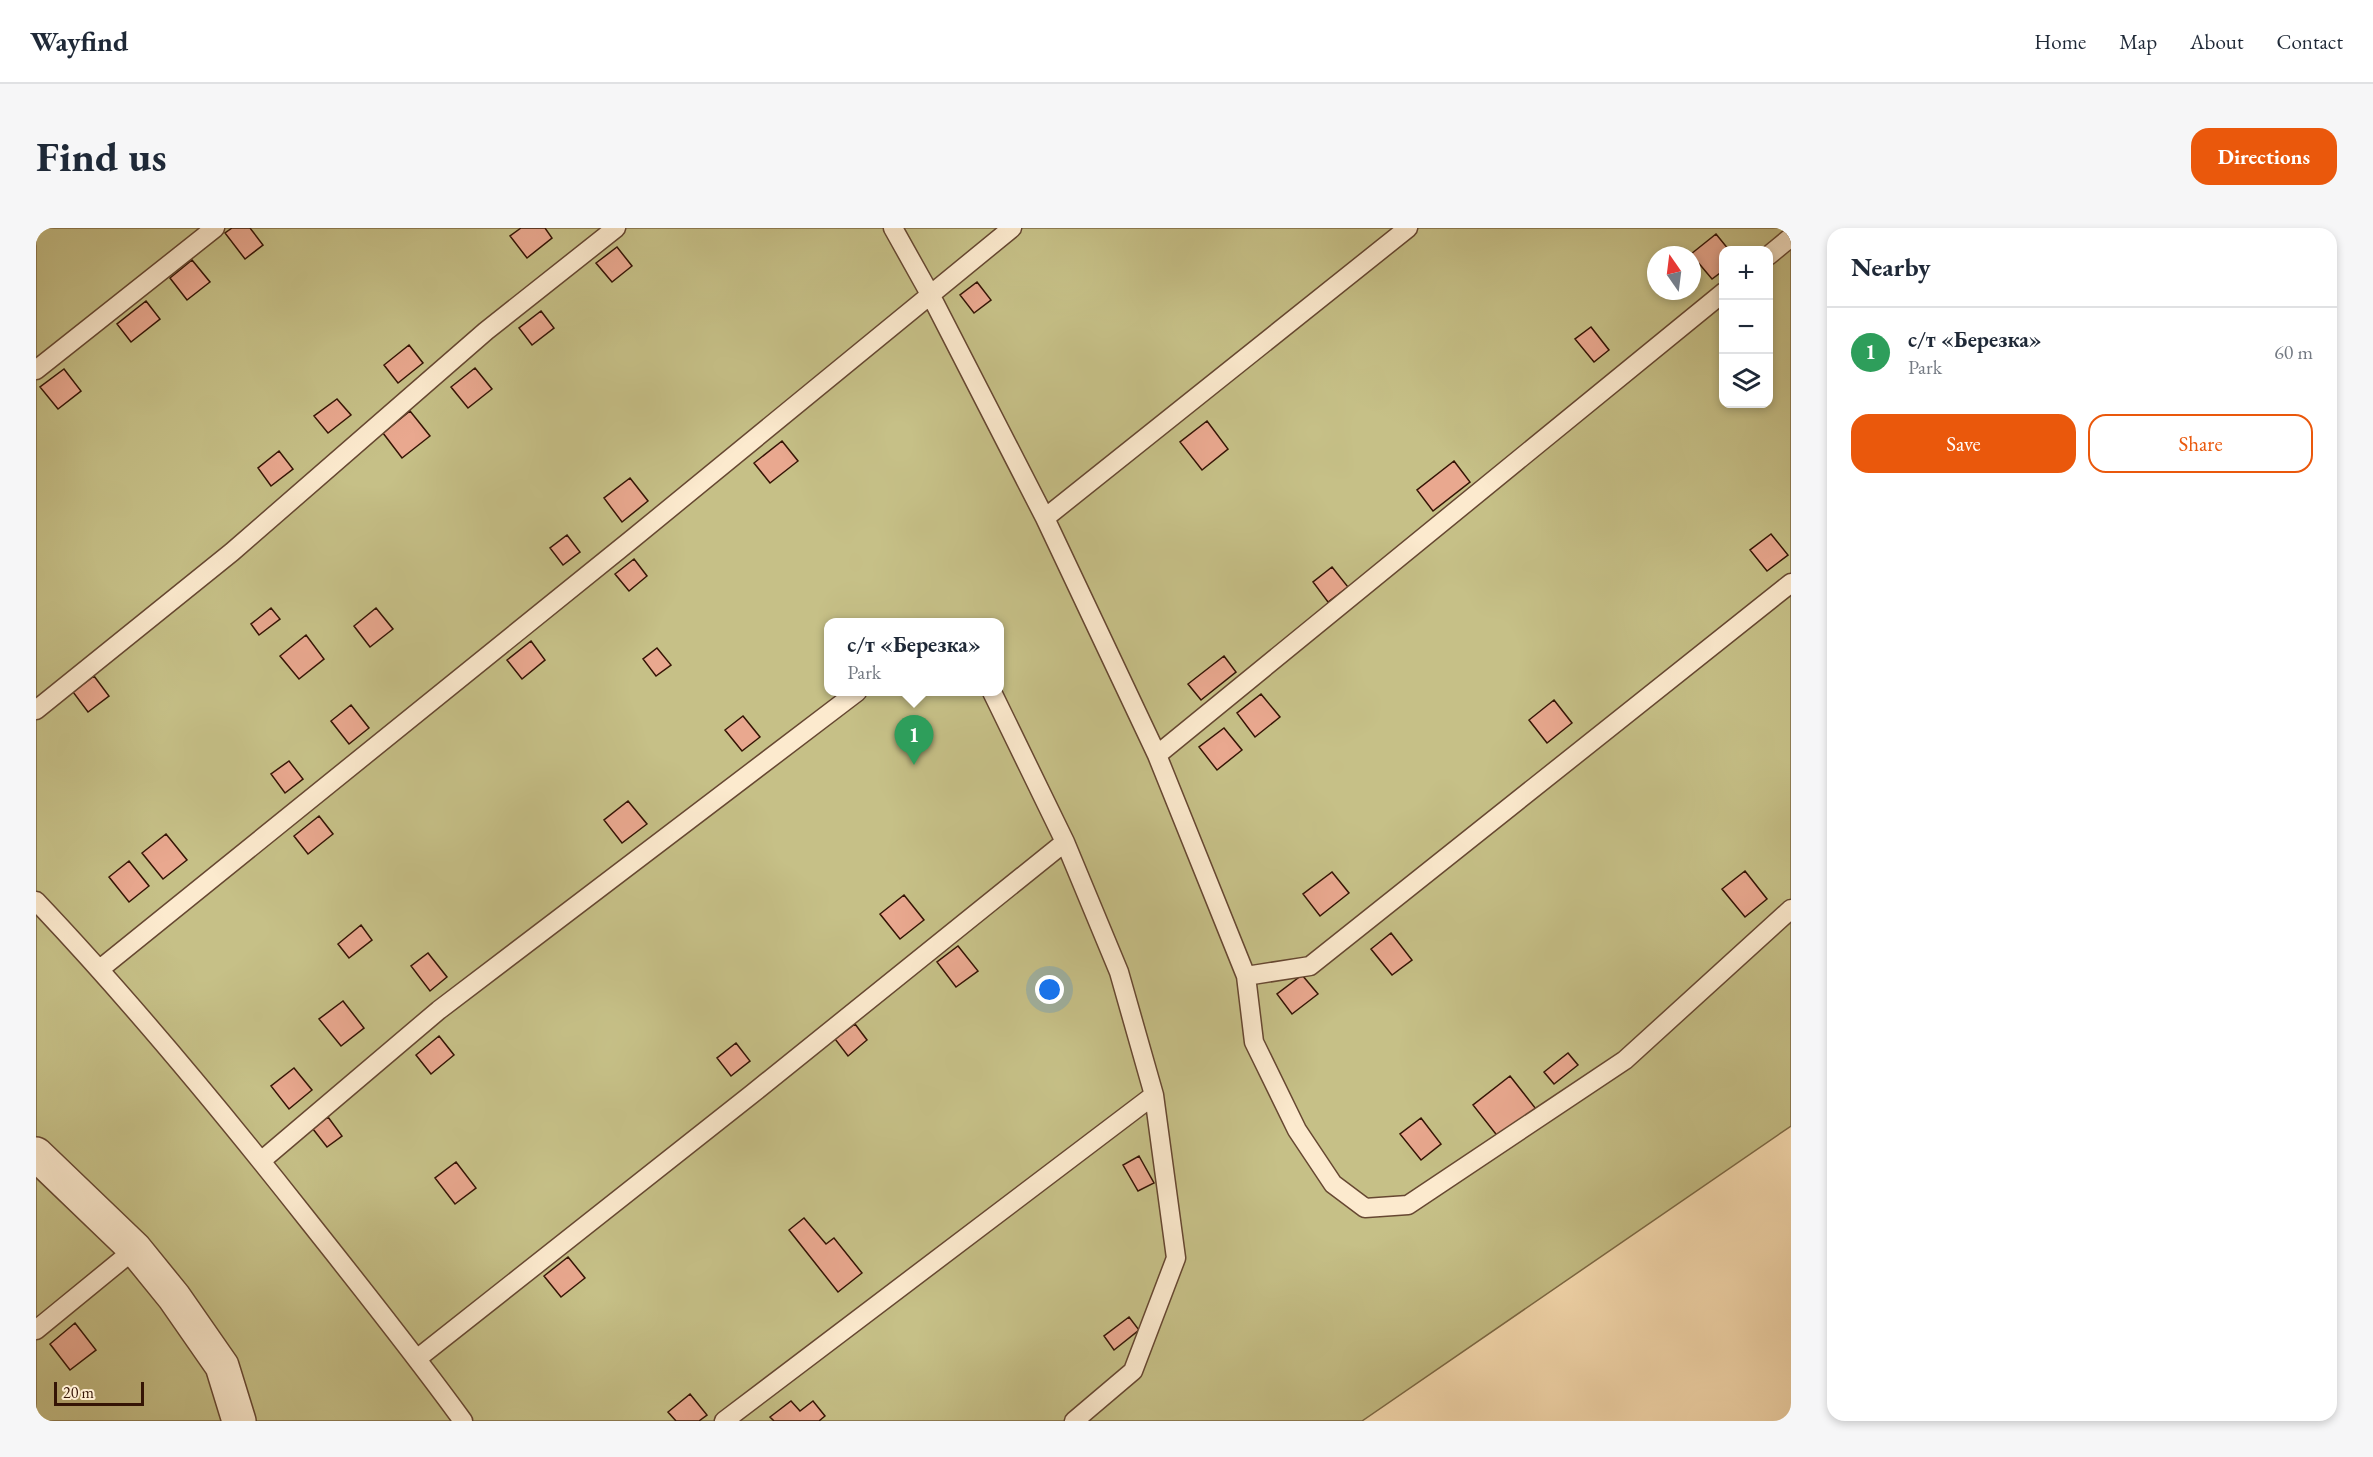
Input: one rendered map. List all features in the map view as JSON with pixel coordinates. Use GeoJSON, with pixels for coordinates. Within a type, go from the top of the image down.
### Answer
{"type":"FeatureCollection","features":[{"type":"Feature","properties":{"kind":"street"},"geometry":{"type":"LineString","coordinates":[[36,1154],[135,1249],[174,1297],[222,1366],[239,1421]]}},
{"type":"Feature","properties":{"kind":"lane"},"geometry":{"type":"LineString","coordinates":[[36,370],[215,228]]}},
{"type":"Feature","properties":{"kind":"lane"},"geometry":{"type":"LineString","coordinates":[[36,710],[232,552],[486,332],[616,228]]}},
{"type":"Feature","properties":{"kind":"lane"},"geometry":{"type":"LineString","coordinates":[[893,228],[931,296],[1045,518],[1157,755],[1246,976],[1254,1042],[1297,1130],[1333,1184],[1365,1208],[1408,1205],[1625,1060],[1791,909]]}},
{"type":"Feature","properties":{"kind":"lane"},"geometry":{"type":"LineString","coordinates":[[100,969],[1012,228]]}},
{"type":"Feature","properties":{"kind":"lane"},"geometry":{"type":"LineString","coordinates":[[1045,518],[1408,228]]}},
{"type":"Feature","properties":{"kind":"lane"},"geometry":{"type":"LineString","coordinates":[[1773,251],[1791,237]]}},
{"type":"Feature","properties":{"kind":"lane"},"geometry":{"type":"LineString","coordinates":[[1157,755],[1719,296]]}},
{"type":"Feature","properties":{"kind":"lane"},"geometry":{"type":"LineString","coordinates":[[1246,976],[1310,966],[1791,583]]}},
{"type":"Feature","properties":{"kind":"lane"},"geometry":{"type":"LineString","coordinates":[[261,1161],[439,1010],[852,696]]}},
{"type":"Feature","properties":{"kind":"lane"},"geometry":{"type":"LineString","coordinates":[[994,696],[1065,842],[1119,972],[1154,1095],[1176,1258],[1133,1371],[1074,1421]]}},
{"type":"Feature","properties":{"kind":"lane"},"geometry":{"type":"LineString","coordinates":[[418,1358],[752,1094],[1065,842]]}},
{"type":"Feature","properties":{"kind":"lane"},"geometry":{"type":"LineString","coordinates":[[36,901],[100,969],[261,1161],[418,1358],[463,1421]]}},
{"type":"Feature","properties":{"kind":"lane"},"geometry":{"type":"LineString","coordinates":[[724,1421],[1154,1095]]}},
{"type":"Feature","properties":{"kind":"lane"},"geometry":{"type":"LineString","coordinates":[[36,1330],[135,1249]]}},
{"type":"Feature","properties":{"kind":"shaded area"},"geometry":{"type":"Polygon","coordinates":[[[36,228],[1791,228],[1791,1126],[1362,1421],[36,1421],[36,228]]]}},
{"type":"Feature","properties":{"kind":"building"},"geometry":{"type":"Polygon","coordinates":[[[232,228],[250,228],[263,245],[245,259],[225,233],[232,228]]]}},
{"type":"Feature","properties":{"kind":"building"},"geometry":{"type":"Polygon","coordinates":[[[521,228],[545,228],[552,238],[527,258],[510,236],[521,228]]]}},
{"type":"Feature","properties":{"kind":"building"},"geometry":{"type":"Polygon","coordinates":[[[1716,234],[1726,246],[1719,246],[1719,274],[1712,279],[1701,266],[1701,246],[1716,234]]]}},
{"type":"Feature","properties":{"kind":"building"},"geometry":{"type":"Polygon","coordinates":[[[617,247],[632,266],[612,282],[596,263],[617,247]]]}},
{"type":"Feature","properties":{"kind":"building"},"geometry":{"type":"Polygon","coordinates":[[[192,260],[210,282],[187,300],[170,278],[192,260]]]}},
{"type":"Feature","properties":{"kind":"building"},"geometry":{"type":"Polygon","coordinates":[[[977,282],[991,300],[974,313],[960,295],[977,282]]]}},
{"type":"Feature","properties":{"kind":"building"},"geometry":{"type":"Polygon","coordinates":[[[146,301],[160,319],[131,342],[117,324],[146,301]]]}},
{"type":"Feature","properties":{"kind":"building"},"geometry":{"type":"Polygon","coordinates":[[[541,311],[554,328],[532,345],[519,328],[541,311]]]}},
{"type":"Feature","properties":{"kind":"building"},"geometry":{"type":"Polygon","coordinates":[[[1591,327],[1609,350],[1594,362],[1575,339],[1591,327]]]}},
{"type":"Feature","properties":{"kind":"building"},"geometry":{"type":"Polygon","coordinates":[[[409,345],[423,363],[398,383],[384,365],[409,345]]]}},
{"type":"Feature","properties":{"kind":"building"},"geometry":{"type":"Polygon","coordinates":[[[475,368],[492,389],[468,408],[451,387],[475,368]]]}},
{"type":"Feature","properties":{"kind":"building"},"geometry":{"type":"Polygon","coordinates":[[[64,369],[81,391],[58,409],[40,387],[64,369]]]}},
{"type":"Feature","properties":{"kind":"building"},"geometry":{"type":"Polygon","coordinates":[[[337,399],[351,415],[328,433],[314,416],[337,399]]]}},
{"type":"Feature","properties":{"kind":"building"},"geometry":{"type":"Polygon","coordinates":[[[410,411],[430,436],[402,458],[383,433],[410,411]]]}},
{"type":"Feature","properties":{"kind":"building"},"geometry":{"type":"Polygon","coordinates":[[[1207,421],[1228,449],[1202,470],[1180,442],[1207,421]]]}},
{"type":"Feature","properties":{"kind":"building"},"geometry":{"type":"Polygon","coordinates":[[[782,441],[798,461],[770,483],[754,463],[782,441]]]}},
{"type":"Feature","properties":{"kind":"building"},"geometry":{"type":"Polygon","coordinates":[[[279,451],[293,469],[271,486],[258,468],[279,451]]]}},
{"type":"Feature","properties":{"kind":"building"},"geometry":{"type":"Polygon","coordinates":[[[1454,461],[1470,482],[1433,511],[1417,490],[1454,461]]]}},
{"type":"Feature","properties":{"kind":"building"},"geometry":{"type":"Polygon","coordinates":[[[630,478],[648,501],[622,522],[604,498],[630,478]]]}},
{"type":"Feature","properties":{"kind":"building"},"geometry":{"type":"Polygon","coordinates":[[[1771,534],[1788,555],[1767,571],[1750,550],[1771,534]]]}},
{"type":"Feature","properties":{"kind":"building"},"geometry":{"type":"Polygon","coordinates":[[[567,535],[580,552],[563,565],[550,548],[567,535]]]}},
{"type":"Feature","properties":{"kind":"building"},"geometry":{"type":"Polygon","coordinates":[[[634,559],[647,576],[629,591],[615,574],[634,559]]]}},
{"type":"Feature","properties":{"kind":"building"},"geometry":{"type":"Polygon","coordinates":[[[1332,567],[1348,587],[1328,602],[1313,582],[1332,567]]]}},
{"type":"Feature","properties":{"kind":"building"},"geometry":{"type":"Polygon","coordinates":[[[271,608],[280,619],[259,635],[251,624],[271,608]]]}},
{"type":"Feature","properties":{"kind":"building"},"geometry":{"type":"Polygon","coordinates":[[[376,608],[393,629],[370,647],[354,626],[376,608]]]}},
{"type":"Feature","properties":{"kind":"building"},"geometry":{"type":"Polygon","coordinates":[[[306,635],[324,659],[299,679],[280,656],[306,635]]]}},
{"type":"Feature","properties":{"kind":"building"},"geometry":{"type":"Polygon","coordinates":[[[531,641],[545,660],[522,679],[507,660],[531,641]]]}},
{"type":"Feature","properties":{"kind":"building"},"geometry":{"type":"Polygon","coordinates":[[[657,648],[671,665],[656,676],[643,659],[657,648]]]}},
{"type":"Feature","properties":{"kind":"building"},"geometry":{"type":"Polygon","coordinates":[[[1224,656],[1236,672],[1201,700],[1188,684],[1224,656]]]}},
{"type":"Feature","properties":{"kind":"building"},"geometry":{"type":"Polygon","coordinates":[[[94,676],[109,696],[88,712],[73,692],[94,676]]]}},
{"type":"Feature","properties":{"kind":"building"},"geometry":{"type":"Polygon","coordinates":[[[1261,694],[1280,717],[1255,737],[1237,713],[1261,694]]]}},
{"type":"Feature","properties":{"kind":"building"},"geometry":{"type":"Polygon","coordinates":[[[1554,700],[1572,723],[1547,743],[1529,720],[1554,700]]]}},
{"type":"Feature","properties":{"kind":"building"},"geometry":{"type":"Polygon","coordinates":[[[351,705],[369,728],[349,744],[331,721],[351,705]]]}},
{"type":"Feature","properties":{"kind":"building"},"geometry":{"type":"Polygon","coordinates":[[[743,716],[760,737],[742,751],[725,730],[743,716]]]}},
{"type":"Feature","properties":{"kind":"building"},"geometry":{"type":"Polygon","coordinates":[[[1224,728],[1242,750],[1217,770],[1199,747],[1224,728]]]}},
{"type":"Feature","properties":{"kind":"building"},"geometry":{"type":"Polygon","coordinates":[[[289,761],[303,779],[285,793],[271,774],[289,761]]]}},
{"type":"Feature","properties":{"kind":"building"},"geometry":{"type":"Polygon","coordinates":[[[628,801],[647,824],[622,843],[604,820],[628,801]]]}},
{"type":"Feature","properties":{"kind":"building"},"geometry":{"type":"Polygon","coordinates":[[[319,816],[333,834],[308,854],[294,836],[319,816]]]}},
{"type":"Feature","properties":{"kind":"building"},"geometry":{"type":"Polygon","coordinates":[[[166,834],[187,860],[163,879],[142,853],[166,834]]]}},
{"type":"Feature","properties":{"kind":"building"},"geometry":{"type":"Polygon","coordinates":[[[129,861],[149,886],[129,902],[109,877],[129,861]]]}},
{"type":"Feature","properties":{"kind":"building"},"geometry":{"type":"Polygon","coordinates":[[[1745,871],[1767,899],[1745,917],[1722,889],[1745,871]]]}},
{"type":"Feature","properties":{"kind":"building"},"geometry":{"type":"Polygon","coordinates":[[[1332,872],[1349,893],[1320,916],[1303,894],[1332,872]]]}},
{"type":"Feature","properties":{"kind":"building"},"geometry":{"type":"Polygon","coordinates":[[[904,895],[924,920],[900,939],[880,914],[904,895]]]}},
{"type":"Feature","properties":{"kind":"building"},"geometry":{"type":"Polygon","coordinates":[[[361,925],[372,940],[349,958],[338,944],[361,925]]]}},
{"type":"Feature","properties":{"kind":"building"},"geometry":{"type":"Polygon","coordinates":[[[1391,933],[1412,960],[1392,975],[1371,949],[1391,933]]]}},
{"type":"Feature","properties":{"kind":"building"},"geometry":{"type":"Polygon","coordinates":[[[958,946],[978,971],[956,987],[937,962],[958,946]]]}},
{"type":"Feature","properties":{"kind":"building"},"geometry":{"type":"Polygon","coordinates":[[[428,953],[447,977],[430,991],[411,966],[428,953]]]}},
{"type":"Feature","properties":{"kind":"building"},"geometry":{"type":"Polygon","coordinates":[[[1302,975],[1318,994],[1292,1014],[1277,994],[1302,975]]]}},
{"type":"Feature","properties":{"kind":"building"},"geometry":{"type":"Polygon","coordinates":[[[343,1001],[364,1028],[341,1046],[319,1019],[343,1001]]]}},
{"type":"Feature","properties":{"kind":"building"},"geometry":{"type":"Polygon","coordinates":[[[855,1024],[867,1040],[848,1056],[835,1039],[855,1024]]]}},
{"type":"Feature","properties":{"kind":"building"},"geometry":{"type":"Polygon","coordinates":[[[439,1036],[454,1055],[431,1074],[416,1055],[439,1036]]]}},
{"type":"Feature","properties":{"kind":"building"},"geometry":{"type":"Polygon","coordinates":[[[736,1043],[750,1061],[731,1076],[717,1058],[736,1043]]]}},
{"type":"Feature","properties":{"kind":"building"},"geometry":{"type":"Polygon","coordinates":[[[1568,1053],[1578,1065],[1554,1084],[1544,1072],[1568,1053]]]}},
{"type":"Feature","properties":{"kind":"building"},"geometry":{"type":"Polygon","coordinates":[[[294,1068],[312,1090],[289,1109],[271,1086],[294,1068]]]}},
{"type":"Feature","properties":{"kind":"building"},"geometry":{"type":"Polygon","coordinates":[[[1510,1076],[1536,1109],[1499,1138],[1473,1105],[1510,1076]]]}},
{"type":"Feature","properties":{"kind":"building"},"geometry":{"type":"Polygon","coordinates":[[[328,1117],[342,1136],[327,1147],[313,1129],[328,1117]]]}},
{"type":"Feature","properties":{"kind":"building"},"geometry":{"type":"Polygon","coordinates":[[[1421,1118],[1441,1144],[1421,1160],[1400,1134],[1421,1118]]]}},
{"type":"Feature","properties":{"kind":"building"},"geometry":{"type":"Polygon","coordinates":[[[1139,1156],[1154,1183],[1138,1191],[1123,1165],[1139,1156]]]}},
{"type":"Feature","properties":{"kind":"building"},"geometry":{"type":"Polygon","coordinates":[[[456,1162],[476,1188],[455,1204],[435,1178],[456,1162]]]}},
{"type":"Feature","properties":{"kind":"building"},"geometry":{"type":"Polygon","coordinates":[[[804,1218],[826,1244],[834,1238],[862,1273],[838,1292],[789,1230],[804,1218]]]}},
{"type":"Feature","properties":{"kind":"building"},"geometry":{"type":"Polygon","coordinates":[[[568,1257],[585,1278],[561,1297],[544,1276],[568,1257]]]}},
{"type":"Feature","properties":{"kind":"building"},"geometry":{"type":"Polygon","coordinates":[[[1129,1317],[1139,1330],[1114,1350],[1104,1336],[1129,1317]]]}},
{"type":"Feature","properties":{"kind":"building"},"geometry":{"type":"Polygon","coordinates":[[[75,1323],[96,1350],[70,1370],[50,1344],[75,1323]]]}},
{"type":"Feature","properties":{"kind":"building"},"geometry":{"type":"Polygon","coordinates":[[[690,1394],[707,1415],[699,1421],[676,1421],[668,1412],[690,1394]]]}},
{"type":"Feature","properties":{"kind":"building"},"geometry":{"type":"Polygon","coordinates":[[[791,1401],[800,1411],[813,1401],[825,1416],[819,1421],[774,1421],[770,1417],[791,1401]]]}},
{"type":"Feature","properties":{"kind":"place","name":"с/т «Березка»"},"geometry":{"type":"Point","coordinates":[914,765]}}]}
